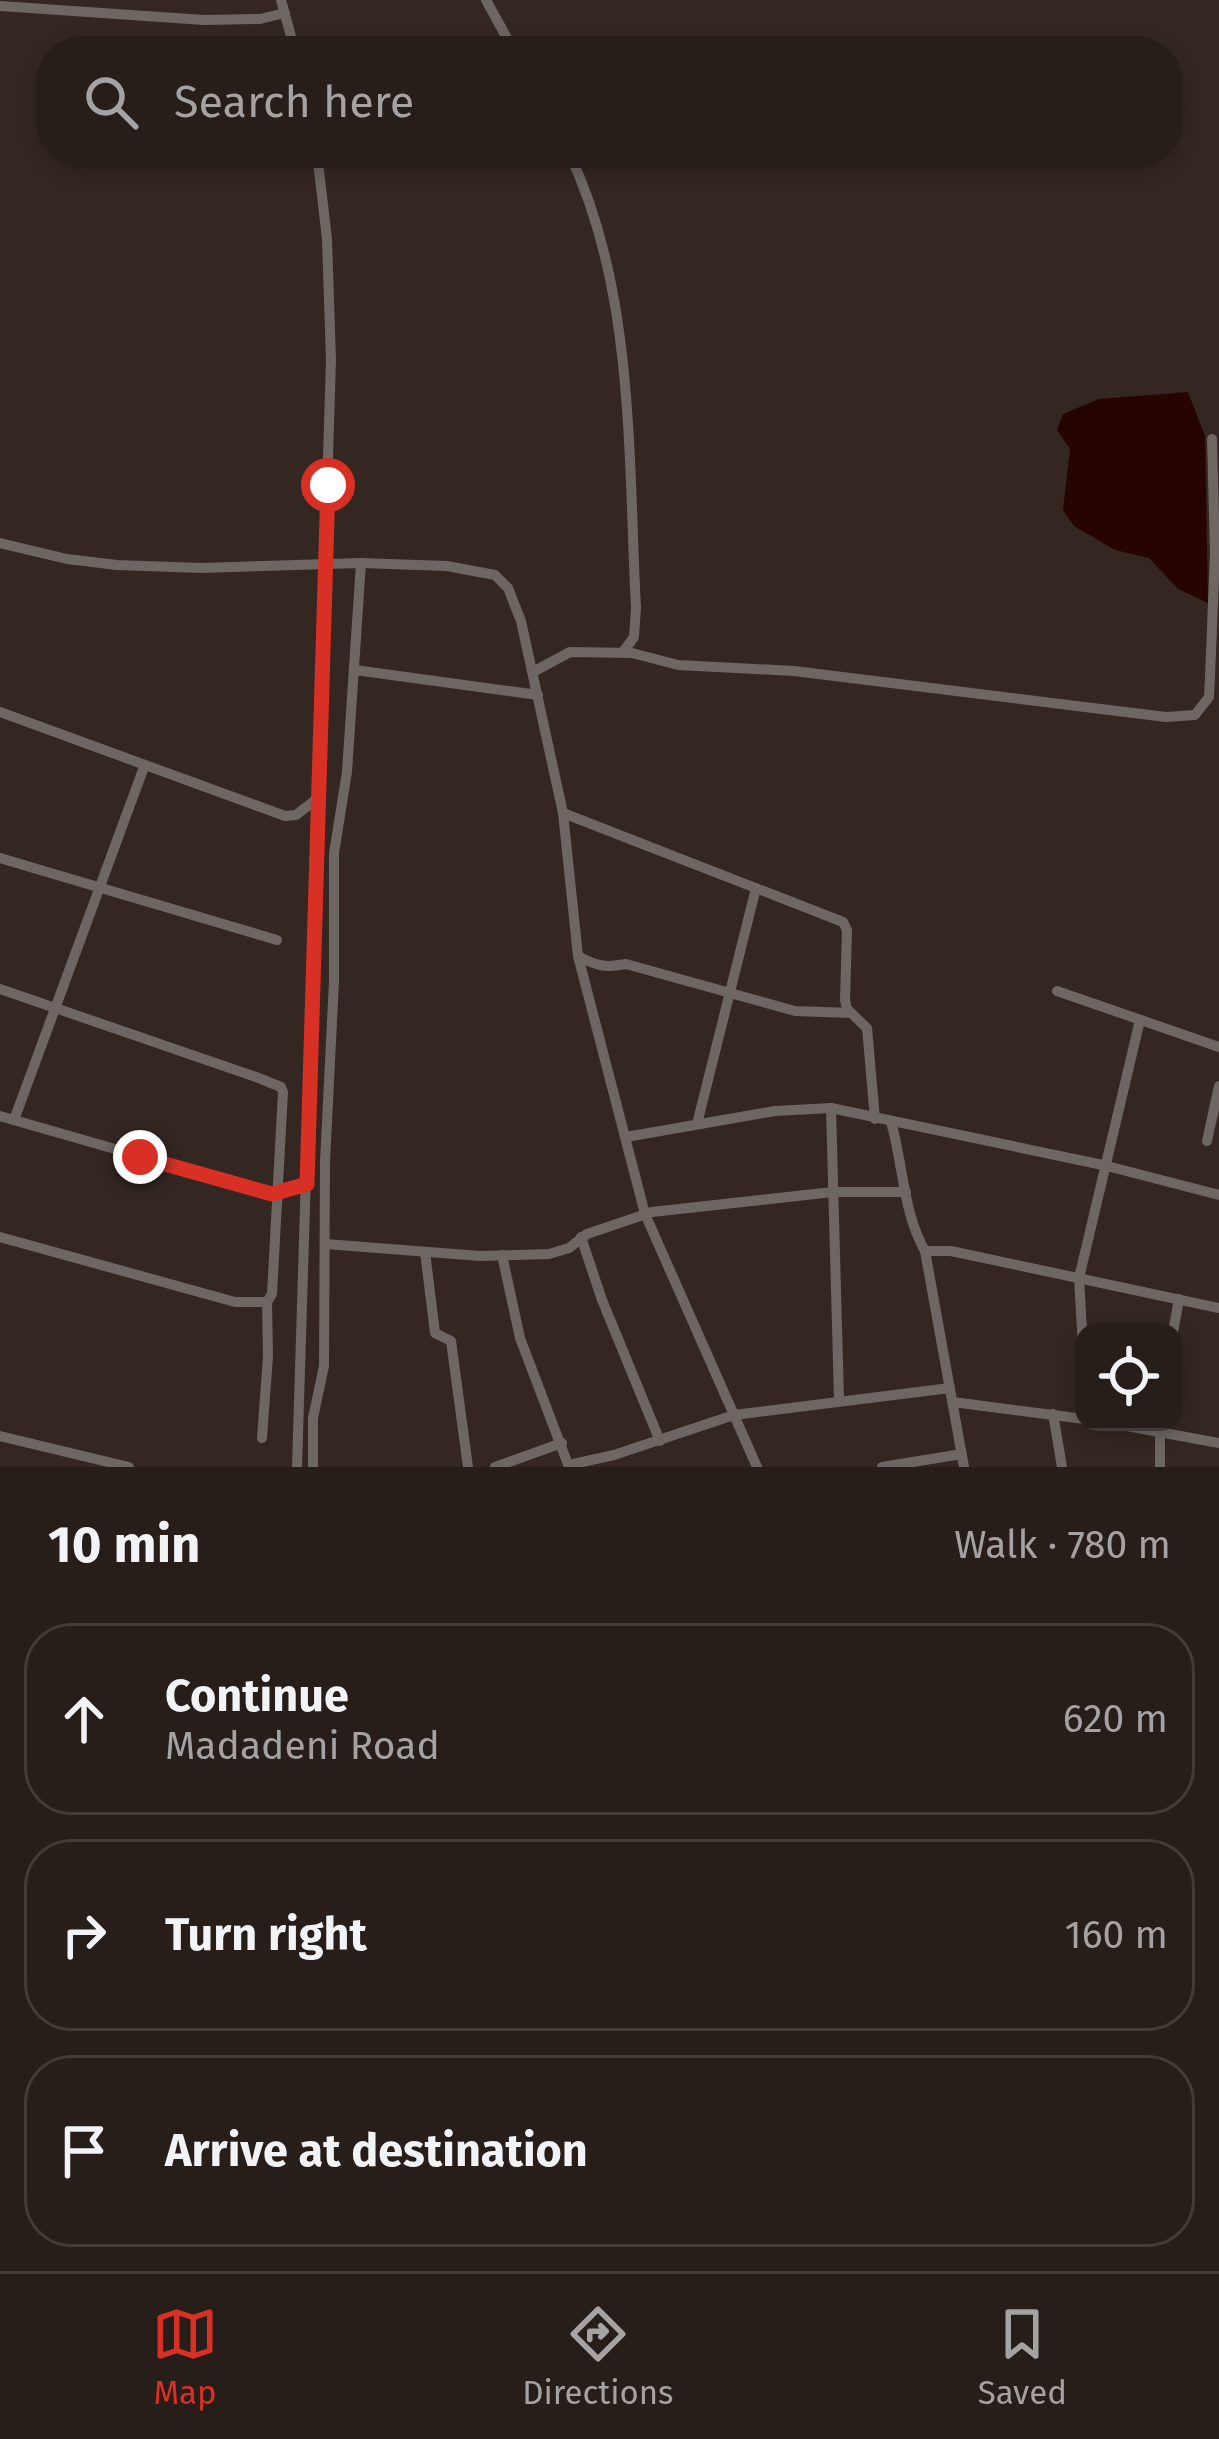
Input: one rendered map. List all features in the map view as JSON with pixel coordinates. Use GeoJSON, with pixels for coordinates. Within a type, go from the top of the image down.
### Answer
{"type":"FeatureCollection","features":[{"type":"Feature","properties":{"kind":"street"},"geometry":{"type":"LineString","coordinates":[[486,0],[506,36]]}},
{"type":"Feature","properties":{"kind":"street"},"geometry":{"type":"LineString","coordinates":[[0,6],[204,20],[260,19],[283,7],[291,36]]}},
{"type":"Feature","properties":{"kind":"street"},"geometry":{"type":"LineString","coordinates":[[297,1467],[327,566],[330,298],[318,168]]}},
{"type":"Feature","properties":{"kind":"street"},"geometry":{"type":"LineString","coordinates":[[575,168],[601,237],[620,352],[636,608],[634,638],[623,652]]}},
{"type":"Feature","properties":{"kind":"street"},"geometry":{"type":"LineString","coordinates":[[532,672],[570,652],[623,652],[678,665],[794,671],[1166,717],[1195,715],[1209,697],[1215,553],[1212,439]]}},
{"type":"Feature","properties":{"kind":"street"},"geometry":{"type":"LineString","coordinates":[[0,543],[117,565],[447,566],[495,575],[514,598],[563,813],[578,956],[645,1214],[757,1467]]}},
{"type":"Feature","properties":{"kind":"street"},"geometry":{"type":"LineString","coordinates":[[313,1467],[313,1418],[324,1366],[334,853],[345,789],[361,563]]}},
{"type":"Feature","properties":{"kind":"street"},"geometry":{"type":"LineString","coordinates":[[355,670],[538,695]]}},
{"type":"Feature","properties":{"kind":"street"},"geometry":{"type":"LineString","coordinates":[[0,712],[285,816],[296,815],[319,791],[345,789]]}},
{"type":"Feature","properties":{"kind":"street"},"geometry":{"type":"LineString","coordinates":[[14,1120],[144,767]]}},
{"type":"Feature","properties":{"kind":"street"},"geometry":{"type":"LineString","coordinates":[[563,813],[843,922],[847,930],[845,1000],[867,1028],[875,1118]]}},
{"type":"Feature","properties":{"kind":"street"},"geometry":{"type":"LineString","coordinates":[[0,858],[278,940]]}},
{"type":"Feature","properties":{"kind":"street"},"geometry":{"type":"LineString","coordinates":[[697,1124],[756,888]]}},
{"type":"Feature","properties":{"kind":"street"},"geometry":{"type":"LineString","coordinates":[[578,956],[607,968],[626,964],[795,1011],[850,1012]]}},
{"type":"Feature","properties":{"kind":"street"},"geometry":{"type":"LineString","coordinates":[[0,989],[281,1087],[262,1438]]}},
{"type":"Feature","properties":{"kind":"street"},"geometry":{"type":"LineString","coordinates":[[1057,991],[1219,1047]]}},
{"type":"Feature","properties":{"kind":"street"},"geometry":{"type":"LineString","coordinates":[[1081,1323],[1078,1278],[1140,1020]]}},
{"type":"Feature","properties":{"kind":"street"},"geometry":{"type":"LineString","coordinates":[[1207,1141],[1219,1086]]}},
{"type":"Feature","properties":{"kind":"street"},"geometry":{"type":"LineString","coordinates":[[626,1137],[807,1107],[831,1108],[1103,1165],[1219,1195]]}},
{"type":"Feature","properties":{"kind":"street"},"geometry":{"type":"LineString","coordinates":[[831,1108],[839,1400]]}},
{"type":"Feature","properties":{"kind":"street"},"geometry":{"type":"LineString","coordinates":[[0,1116],[277,1194],[307,1184]]}},
{"type":"Feature","properties":{"kind":"street"},"geometry":{"type":"LineString","coordinates":[[882,1467],[963,1461],[925,1250],[916,1235],[891,1122]]}},
{"type":"Feature","properties":{"kind":"street"},"geometry":{"type":"LineString","coordinates":[[326,1244],[425,1252],[556,1253],[581,1237],[645,1214],[833,1192],[906,1192]]}},
{"type":"Feature","properties":{"kind":"street"},"geometry":{"type":"LineString","coordinates":[[0,1237],[235,1302],[267,1302]]}},
{"type":"Feature","properties":{"kind":"street"},"geometry":{"type":"LineString","coordinates":[[581,1237],[660,1441]]}},
{"type":"Feature","properties":{"kind":"street"},"geometry":{"type":"LineString","coordinates":[[925,1250],[951,1251],[1217,1308],[1219,1290]]}},
{"type":"Feature","properties":{"kind":"street"},"geometry":{"type":"LineString","coordinates":[[425,1252],[435,1333],[451,1341],[468,1467]]}},
{"type":"Feature","properties":{"kind":"street"},"geometry":{"type":"LineString","coordinates":[[502,1255],[520,1338],[569,1466],[734,1415],[839,1400],[952,1395],[1075,1418]]}},
{"type":"Feature","properties":{"kind":"street"},"geometry":{"type":"LineString","coordinates":[[1175,1323],[1179,1299]]}},
{"type":"Feature","properties":{"kind":"street"},"geometry":{"type":"LineString","coordinates":[[1053,1414],[1062,1467]]}},
{"type":"Feature","properties":{"kind":"street"},"geometry":{"type":"LineString","coordinates":[[1160,1431],[1160,1467]]}},
{"type":"Feature","properties":{"kind":"street"},"geometry":{"type":"LineString","coordinates":[[1178,1431],[1219,1442]]}},
{"type":"Feature","properties":{"kind":"street"},"geometry":{"type":"LineString","coordinates":[[0,1436],[129,1467]]}},
{"type":"Feature","properties":{"kind":"street"},"geometry":{"type":"LineString","coordinates":[[495,1467],[562,1443]]}},
{"type":"Feature","properties":{"kind":"shaded area"},"geometry":{"type":"Polygon","coordinates":[[[1188,392],[1205,436],[1208,603],[1178,589],[1149,558],[1115,550],[1074,526],[1063,510],[1070,449],[1057,430],[1063,414],[1099,399],[1188,392]]]}},
{"type":"Feature","properties":{"kind":"route"},"geometry":{"type":"LineString","coordinates":[[140,1157],[272,1194],[307,1184],[328,485]]}}]}
